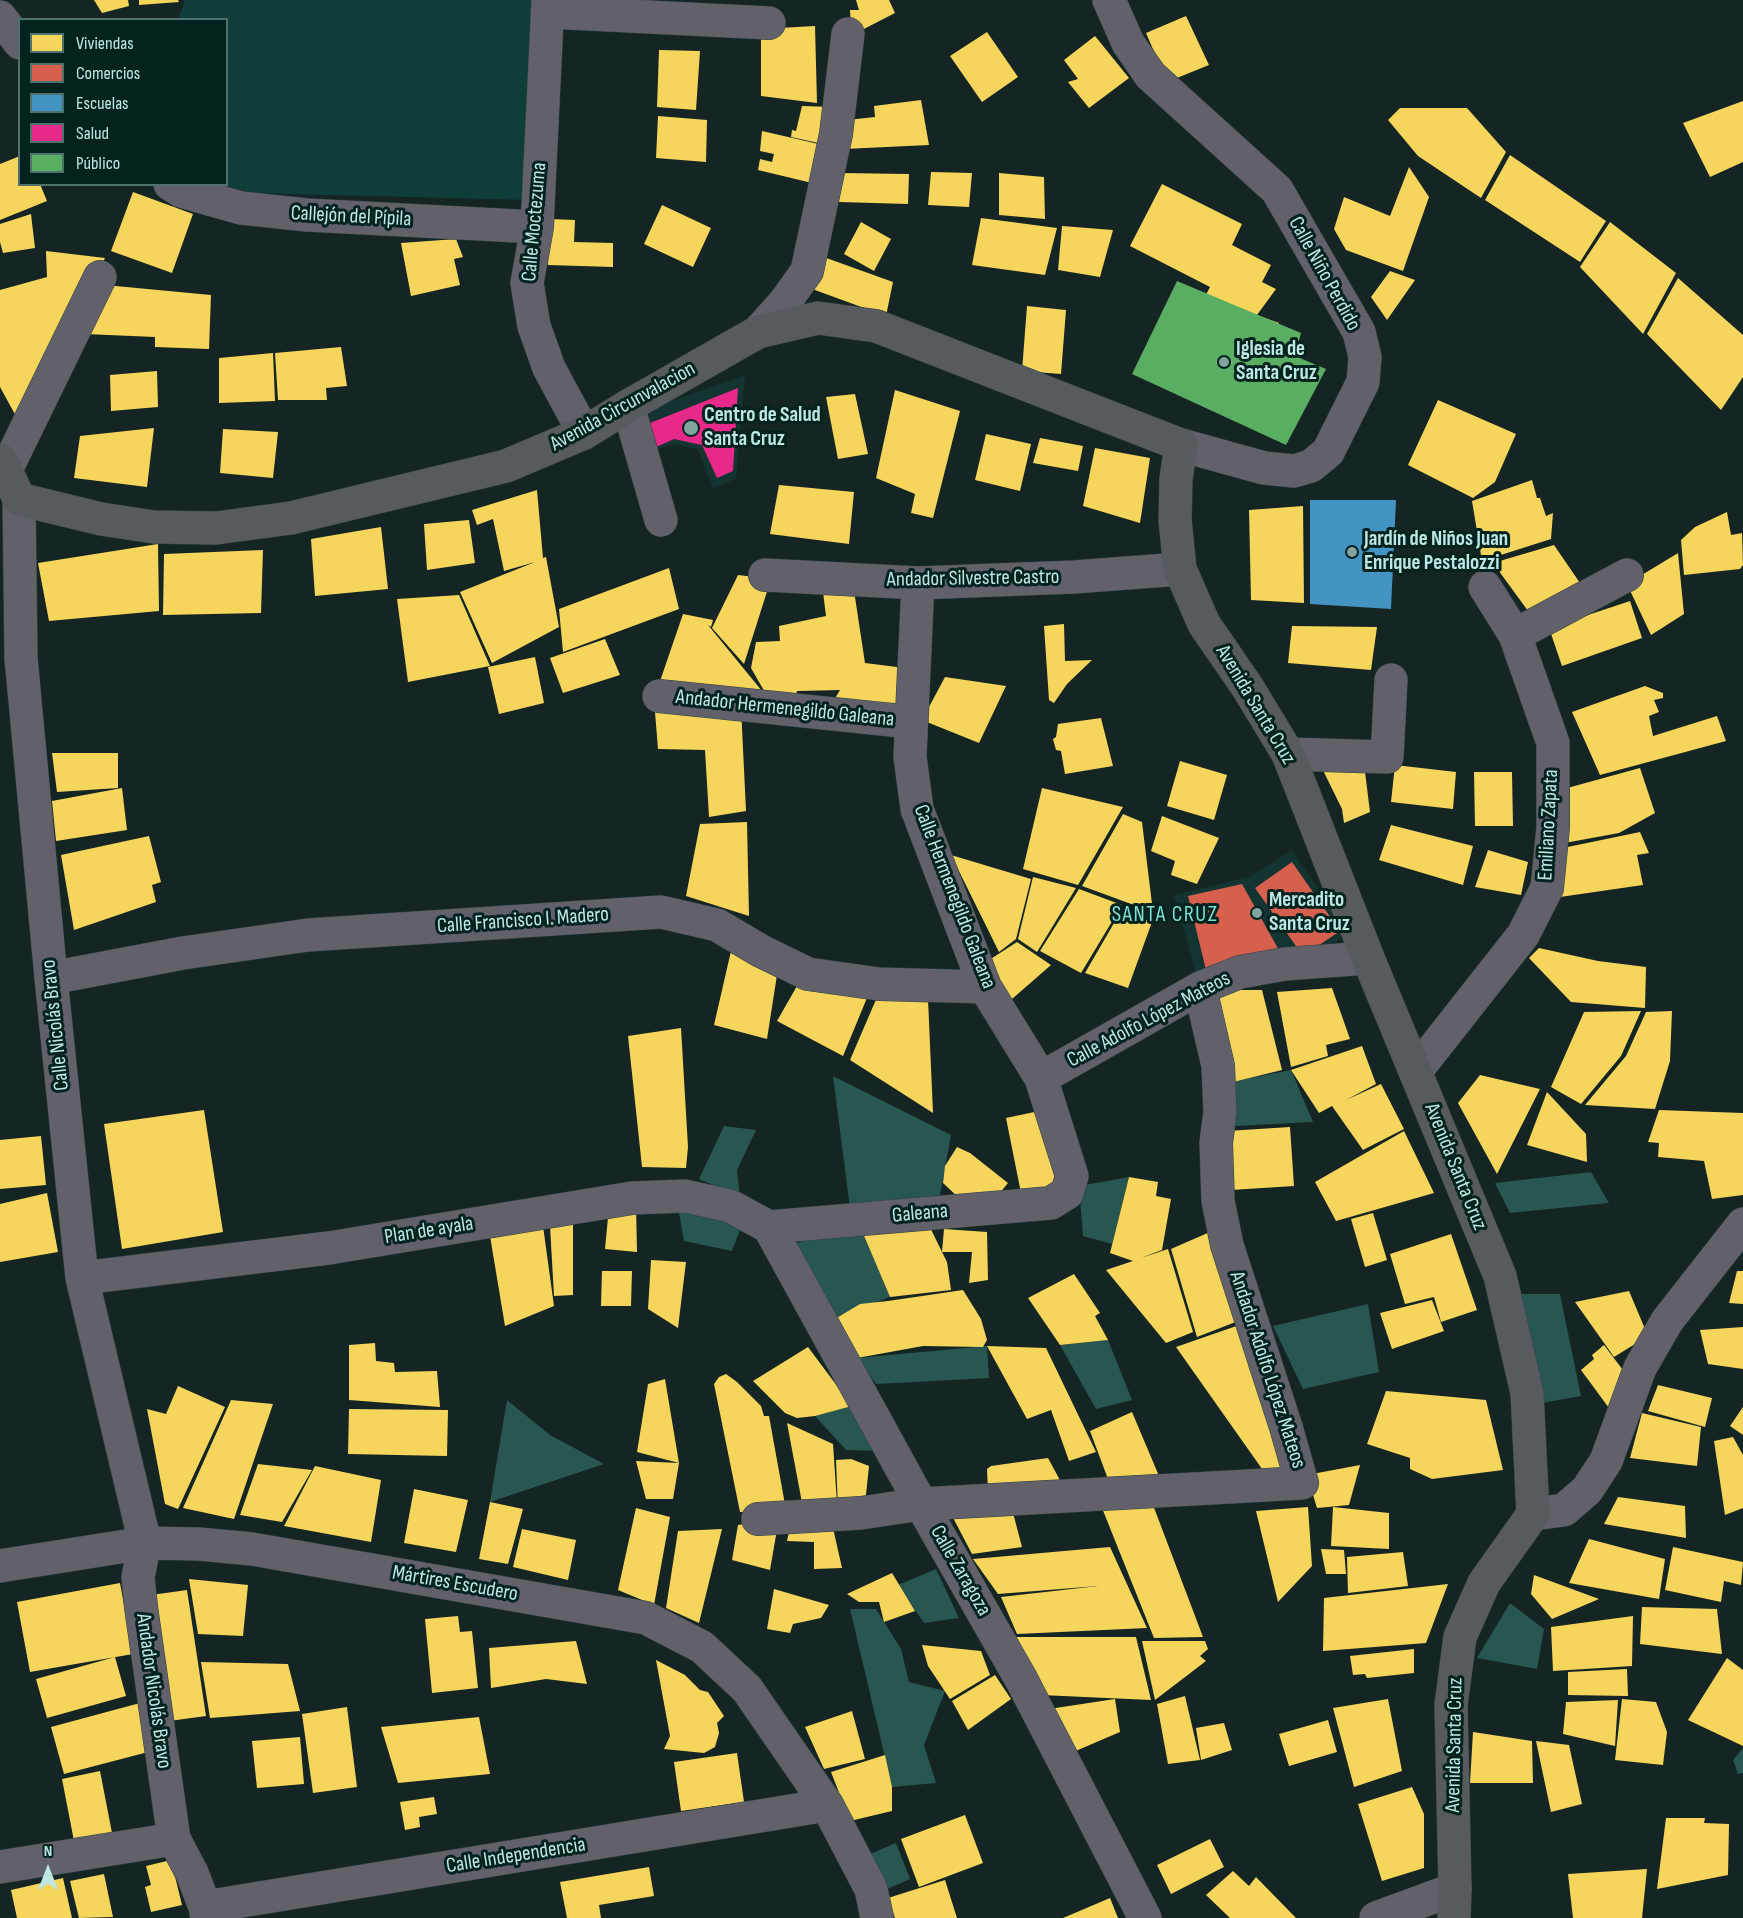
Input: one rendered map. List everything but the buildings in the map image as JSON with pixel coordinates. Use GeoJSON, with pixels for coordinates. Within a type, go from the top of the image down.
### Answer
{"type":"FeatureCollection","features":[{"type":"Feature","properties":{"kind":"street","name":"Calle Niño Perdido"},"geometry":{"type":"LineString","coordinates":[[1109,0],[1128,43],[1150,75],[1277,190],[1359,332],[1365,357],[1363,382],[1328,452],[1311,466],[1294,471],[1264,468],[1181,445]]}},
{"type":"Feature","properties":{"kind":"street"},"geometry":{"type":"LineString","coordinates":[[548,6],[769,23]]}},
{"type":"Feature","properties":{"kind":"street","name":"Calle Moctezuma"},"geometry":{"type":"LineString","coordinates":[[548,6],[537,227],[527,283],[534,326],[549,368],[585,433]]}},
{"type":"Feature","properties":{"kind":"street"},"geometry":{"type":"LineString","coordinates":[[0,17],[18,40]]}},
{"type":"Feature","properties":{"kind":"street"},"geometry":{"type":"LineString","coordinates":[[758,332],[785,302],[807,271],[836,134],[848,34]]}},
{"type":"Feature","properties":{"kind":"street","name":"Callejón del Pípila"},"geometry":{"type":"LineString","coordinates":[[173,186],[181,191],[241,208],[307,215],[537,227]]}},
{"type":"Feature","properties":{"kind":"street"},"geometry":{"type":"LineString","coordinates":[[19,500],[3,465],[100,277]]}},
{"type":"Feature","properties":{"kind":"street","name":"Avenida Circunvalacion"},"geometry":{"type":"LineString","coordinates":[[19,500],[101,519],[154,528],[216,528],[291,518],[506,466],[585,433],[758,332],[818,318],[876,326],[1181,445]]}},
{"type":"Feature","properties":{"kind":"street"},"geometry":{"type":"LineString","coordinates":[[628,406],[662,520]]}},
{"type":"Feature","properties":{"kind":"street","name":"Avenida Santa Cruz"},"geometry":{"type":"LineString","coordinates":[[1181,445],[1176,479],[1175,520],[1180,569],[1204,624],[1248,688],[1288,754],[1368,958],[1500,1276],[1527,1394],[1533,1514],[1484,1582],[1460,1637],[1451,1705],[1454,1904]]}},
{"type":"Feature","properties":{"kind":"street","name":"Calle Nicolás Bravo"},"geometry":{"type":"LineString","coordinates":[[19,500],[10,660],[51,978],[82,1278],[145,1543]]}},
{"type":"Feature","properties":{"kind":"street","name":"Andador Silvestre Castro"},"geometry":{"type":"LineString","coordinates":[[765,575],[918,583],[1074,577],[1180,569]]}},
{"type":"Feature","properties":{"kind":"street"},"geometry":{"type":"LineString","coordinates":[[1515,635],[1627,575]]}},
{"type":"Feature","properties":{"kind":"street","name":"Calle Hermenegildo Galeana"},"geometry":{"type":"LineString","coordinates":[[918,583],[910,757],[917,809],[985,987],[1041,1078],[1072,1176],[1067,1193]]}},
{"type":"Feature","properties":{"kind":"street","name":"Emiliano Zapata"},"geometry":{"type":"LineString","coordinates":[[1416,1071],[1523,935],[1547,888],[1553,827],[1553,743],[1515,635],[1485,587]]}},
{"type":"Feature","properties":{"kind":"street"},"geometry":{"type":"LineString","coordinates":[[1288,754],[1387,757],[1391,680]]}},
{"type":"Feature","properties":{"kind":"street","name":"Andador Hermenegildo Galeana"},"geometry":{"type":"LineString","coordinates":[[659,696],[911,722]]}},
{"type":"Feature","properties":{"kind":"street","name":"Calle Francisco I. Madero"},"geometry":{"type":"LineString","coordinates":[[51,978],[183,953],[308,935],[662,912],[717,926],[808,974],[879,984],[985,987]]}},
{"type":"Feature","properties":{"kind":"street","name":"Calle Adolfo López Mateos"},"geometry":{"type":"LineString","coordinates":[[1041,1078],[1200,988],[1240,972],[1285,964],[1368,958]]}},
{"type":"Feature","properties":{"kind":"street","name":"Andador Adolfo López Mateos"},"geometry":{"type":"LineString","coordinates":[[921,1504],[1302,1483],[1227,1245],[1218,1201],[1216,1143],[1220,1112],[1218,1065],[1200,988]]}},
{"type":"Feature","properties":{"kind":"street","name":"Galeana"},"geometry":{"type":"LineString","coordinates":[[769,1227],[1051,1203],[1067,1193]]}},
{"type":"Feature","properties":{"kind":"street","name":"Plan de ayala"},"geometry":{"type":"LineString","coordinates":[[82,1278],[329,1248],[632,1198],[685,1196],[696,1198],[730,1206],[769,1227]]}},
{"type":"Feature","properties":{"kind":"street"},"geometry":{"type":"LineString","coordinates":[[1533,1514],[1564,1510],[1587,1490],[1606,1461],[1640,1368],[1667,1321],[1743,1224]]}},
{"type":"Feature","properties":{"kind":"street","name":"Calle Zaragoza"},"geometry":{"type":"LineString","coordinates":[[769,1227],[921,1504],[1021,1679],[1145,1918]]}},
{"type":"Feature","properties":{"kind":"street"},"geometry":{"type":"LineString","coordinates":[[758,1520],[861,1513],[921,1504]]}},
{"type":"Feature","properties":{"kind":"street","name":"Mártires Escudero"},"geometry":{"type":"LineString","coordinates":[[0,1566],[145,1543],[198,1544],[252,1549],[646,1617],[702,1647],[747,1689],[827,1805],[871,1889],[877,1918]]}},
{"type":"Feature","properties":{"kind":"street","name":"Andador Nicolás Bravo"},"geometry":{"type":"LineString","coordinates":[[145,1543],[138,1577],[174,1839],[192,1873],[206,1912]]}},
{"type":"Feature","properties":{"kind":"street","name":"Calle Independencia"},"geometry":{"type":"LineString","coordinates":[[206,1912],[827,1805]]}},
{"type":"Feature","properties":{"kind":"street"},"geometry":{"type":"LineString","coordinates":[[0,1867],[174,1839]]}},
{"type":"Feature","properties":{"kind":"street"},"geometry":{"type":"LineString","coordinates":[[1376,1918],[1454,1904]]}},
{"type":"Feature","properties":{"kind":"shaded area"},"geometry":{"type":"Polygon","coordinates":[[[185,0],[538,0],[529,200],[251,193],[226,186],[228,18],[179,18],[185,0]]]}},
{"type":"Feature","properties":{"kind":"shaded area","name":"Centro de Salud Santa Cruz"},"geometry":{"type":"Polygon","coordinates":[[[745,375],[736,479],[713,488],[698,449],[673,444],[651,452],[637,413],[745,375]]]}},
{"type":"Feature","properties":{"kind":"shaded area","name":"Mercadito Santa Cruz"},"geometry":{"type":"Polygon","coordinates":[[[1292,850],[1346,931],[1323,955],[1197,977],[1174,895],[1251,876],[1292,850]]]}},
{"type":"Feature","properties":{"kind":"shaded area"},"geometry":{"type":"Polygon","coordinates":[[[1291,1070],[1313,1122],[1235,1126],[1235,1081],[1291,1070]]]}},
{"type":"Feature","properties":{"kind":"shaded area"},"geometry":{"type":"Polygon","coordinates":[[[833,1076],[951,1135],[940,1195],[850,1208],[833,1076]]]}},
{"type":"Feature","properties":{"kind":"shaded area"},"geometry":{"type":"Polygon","coordinates":[[[724,1126],[756,1130],[737,1170],[740,1197],[699,1179],[724,1126]]]}},
{"type":"Feature","properties":{"kind":"shaded area"},"geometry":{"type":"Polygon","coordinates":[[[1591,1172],[1609,1203],[1510,1213],[1495,1183],[1591,1172]]]}},
{"type":"Feature","properties":{"kind":"shaded area"},"geometry":{"type":"Polygon","coordinates":[[[1129,1177],[1112,1244],[1083,1236],[1079,1186],[1129,1177]]]}},
{"type":"Feature","properties":{"kind":"shaded area"},"geometry":{"type":"Polygon","coordinates":[[[678,1207],[746,1214],[732,1251],[684,1241],[678,1207]]]}},
{"type":"Feature","properties":{"kind":"shaded area"},"geometry":{"type":"Polygon","coordinates":[[[859,1224],[890,1297],[835,1319],[796,1243],[859,1224]]]}},
{"type":"Feature","properties":{"kind":"shaded area"},"geometry":{"type":"Polygon","coordinates":[[[1512,1294],[1560,1294],[1581,1396],[1536,1404],[1512,1294]]]}},
{"type":"Feature","properties":{"kind":"shaded area"},"geometry":{"type":"Polygon","coordinates":[[[1368,1304],[1379,1372],[1303,1389],[1273,1326],[1368,1304]]]}},
{"type":"Feature","properties":{"kind":"shaded area"},"geometry":{"type":"Polygon","coordinates":[[[1108,1340],[1132,1400],[1096,1409],[1060,1345],[1108,1340]]]}},
{"type":"Feature","properties":{"kind":"shaded area"},"geometry":{"type":"Polygon","coordinates":[[[987,1346],[989,1378],[876,1384],[857,1358],[987,1346]]]}},
{"type":"Feature","properties":{"kind":"shaded area"},"geometry":{"type":"Polygon","coordinates":[[[507,1400],[550,1435],[604,1464],[490,1502],[507,1400]]]}},
{"type":"Feature","properties":{"kind":"shaded area"},"geometry":{"type":"Polygon","coordinates":[[[852,1406],[882,1451],[846,1450],[815,1416],[852,1406]]]}},
{"type":"Feature","properties":{"kind":"shaded area"},"geometry":{"type":"Polygon","coordinates":[[[936,1569],[959,1618],[924,1623],[898,1585],[936,1569]]]}},
{"type":"Feature","properties":{"kind":"shaded area"},"geometry":{"type":"Polygon","coordinates":[[[1510,1603],[1544,1629],[1537,1669],[1477,1658],[1510,1603]]]}},
{"type":"Feature","properties":{"kind":"shaded area"},"geometry":{"type":"Polygon","coordinates":[[[850,1609],[876,1609],[901,1649],[909,1682],[945,1691],[924,1745],[936,1783],[892,1787],[850,1609]]]}},
{"type":"Feature","properties":{"kind":"shaded area"},"geometry":{"type":"Polygon","coordinates":[[[1743,1748],[1743,1773],[1738,1774],[1733,1760],[1743,1748]]]}},
{"type":"Feature","properties":{"kind":"shaded area"},"geometry":{"type":"Polygon","coordinates":[[[896,1843],[910,1879],[885,1890],[870,1854],[896,1843]]]}},
{"type":"Feature","properties":{"kind":"place","name":"Iglesia de Santa Cruz"},"geometry":{"type":"Point","coordinates":[1224,362]}},
{"type":"Feature","properties":{"kind":"place","name":"Centro de Salud Santa Cruz"},"geometry":{"type":"Point","coordinates":[691,428]}},
{"type":"Feature","properties":{"kind":"place","name":"Jardín de Niños Juan Enrique Pestalozzi"},"geometry":{"type":"Point","coordinates":[1352,552]}},
{"type":"Feature","properties":{"kind":"place","name":"Mercadito Santa Cruz"},"geometry":{"type":"Point","coordinates":[1257,913]}},
{"type":"Feature","properties":{"kind":"district","name":"SANTA CRUZ"},"geometry":{"type":"Point","coordinates":[1165,915]}}]}
